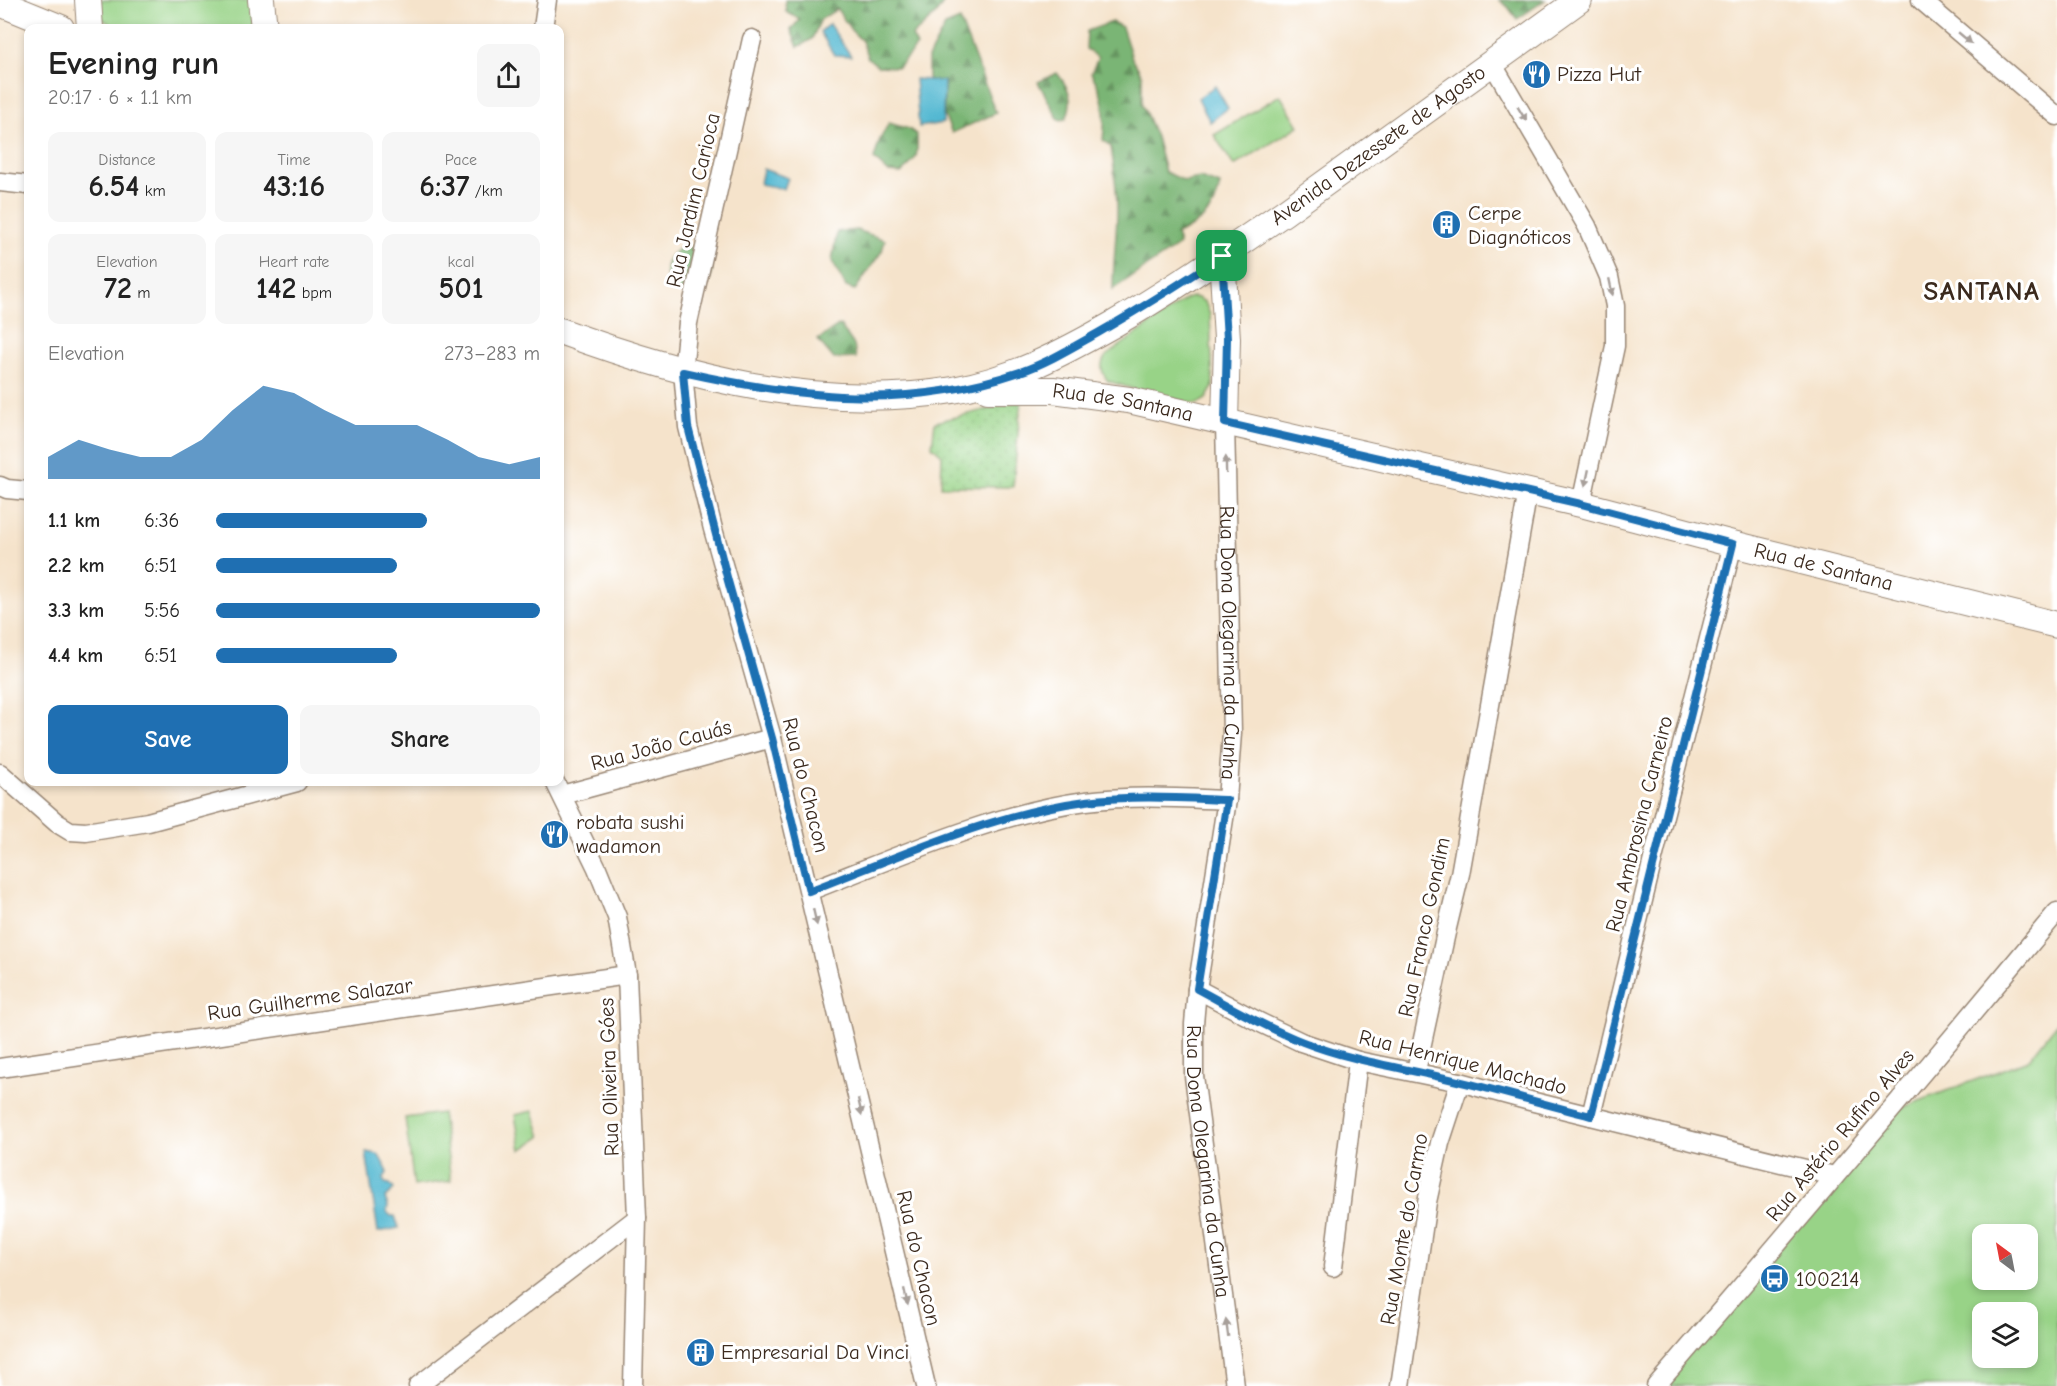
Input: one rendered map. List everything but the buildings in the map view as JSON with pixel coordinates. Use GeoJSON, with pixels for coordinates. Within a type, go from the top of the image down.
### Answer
{"type":"FeatureCollection","features":[{"type":"Feature","properties":{"kind":"street"},"geometry":{"type":"LineString","coordinates":[[88,0],[90,24]]}},
{"type":"Feature","properties":{"kind":"street"},"geometry":{"type":"LineString","coordinates":[[261,0],[264,24]]}},
{"type":"Feature","properties":{"kind":"street"},"geometry":{"type":"LineString","coordinates":[[544,24],[547,0]]}},
{"type":"Feature","properties":{"kind":"street","name":"Avenida Dezessete de Agosto"},"geometry":{"type":"LineString","coordinates":[[564,332],[628,356],[683,372],[744,385],[858,398],[913,395],[955,389],[1021,372],[1064,352],[1138,310],[1222,256],[1579,0]]}},
{"type":"Feature","properties":{"kind":"street"},"geometry":{"type":"LineString","coordinates":[[1921,0],[2057,116]]}},
{"type":"Feature","properties":{"kind":"street"},"geometry":{"type":"LineString","coordinates":[[0,3],[51,24]]}},
{"type":"Feature","properties":{"kind":"street","name":"Rua Jardim Carioca"},"geometry":{"type":"LineString","coordinates":[[683,372],[688,323],[752,39]]}},
{"type":"Feature","properties":{"kind":"street"},"geometry":{"type":"LineString","coordinates":[[1492,63],[1587,226],[1609,277],[1615,306],[1614,346],[1581,504]]}},
{"type":"Feature","properties":{"kind":"street"},"geometry":{"type":"LineString","coordinates":[[0,182],[24,185]]}},
{"type":"Feature","properties":{"kind":"street","name":"Rua Dona Olegarina da Cunha"},"geometry":{"type":"LineString","coordinates":[[1222,256],[1227,339],[1225,423],[1232,733],[1227,800],[1197,989],[1194,1076],[1235,1386]]}},
{"type":"Feature","properties":{"kind":"street","name":"Rua do Chacon"},"geometry":{"type":"LineString","coordinates":[[683,372],[688,427],[716,539],[772,738],[927,1386]]}},
{"type":"Feature","properties":{"kind":"street","name":"Rua de Santana"},"geometry":{"type":"LineString","coordinates":[[955,389],[1053,390],[1129,400],[1581,504],[2057,625]]}},
{"type":"Feature","properties":{"kind":"street"},"geometry":{"type":"LineString","coordinates":[[0,486],[24,491]]}},
{"type":"Feature","properties":{"kind":"street","name":"Rua Franco Gondim"},"geometry":{"type":"LineString","coordinates":[[1416,1071],[1460,874],[1528,492]]}},
{"type":"Feature","properties":{"kind":"street","name":"Rua Ambrosina Carneiro"},"geometry":{"type":"LineString","coordinates":[[1591,1116],[1733,544]]}},
{"type":"Feature","properties":{"kind":"street","name":"Rua João Cauás"},"geometry":{"type":"LineString","coordinates":[[558,788],[772,738]]}},
{"type":"Feature","properties":{"kind":"street"},"geometry":{"type":"LineString","coordinates":[[0,773],[70,831],[86,832],[138,824],[282,786]]}},
{"type":"Feature","properties":{"kind":"street","name":"Rua Oliveira Góes"},"geometry":{"type":"LineString","coordinates":[[558,788],[597,868],[617,917],[627,975],[637,1218],[633,1386]]}},
{"type":"Feature","properties":{"kind":"street"},"geometry":{"type":"LineString","coordinates":[[809,891],[938,841],[1010,818],[1084,801],[1122,798],[1227,800]]}},
{"type":"Feature","properties":{"kind":"street","name":"Rua Astério Rufino Alves"},"geometry":{"type":"LineString","coordinates":[[1656,1386],[1892,1111],[2057,912]]}},
{"type":"Feature","properties":{"kind":"street","name":"Rua Guilherme Salazar"},"geometry":{"type":"LineString","coordinates":[[0,1068],[627,975]]}},
{"type":"Feature","properties":{"kind":"street","name":"Rua Henrique Machado"},"geometry":{"type":"LineString","coordinates":[[1197,989],[1301,1042],[1358,1061],[1416,1071],[1834,1176]]}},
{"type":"Feature","properties":{"kind":"street"},"geometry":{"type":"LineString","coordinates":[[1333,1267],[1358,1061]]}},
{"type":"Feature","properties":{"kind":"street","name":"Rua Monte do Carmo"},"geometry":{"type":"LineString","coordinates":[[1400,1386],[1427,1202],[1440,1143],[1460,1082]]}},
{"type":"Feature","properties":{"kind":"street"},"geometry":{"type":"LineString","coordinates":[[418,1386],[637,1218]]}},
{"type":"Feature","properties":{"kind":"green space"},"geometry":{"type":"Polygon","coordinates":[[[96,0],[251,0],[253,24],[110,24],[100,18],[96,0]]]}},
{"type":"Feature","properties":{"kind":"green space"},"geometry":{"type":"Polygon","coordinates":[[[785,0],[945,0],[936,14],[912,36],[917,46],[898,67],[878,66],[868,58],[862,41],[851,30],[837,9],[821,19],[812,39],[798,47],[791,30],[800,19],[786,12],[785,0]]]}},
{"type":"Feature","properties":{"kind":"green space"},"geometry":{"type":"Polygon","coordinates":[[[1499,0],[1545,0],[1517,19],[1499,0]]]}},
{"type":"Feature","properties":{"kind":"green space"},"geometry":{"type":"Polygon","coordinates":[[[960,20],[996,113],[952,133],[944,115],[944,82],[928,80],[928,58],[945,26],[960,20]]]}},
{"type":"Feature","properties":{"kind":"green space"},"geometry":{"type":"Polygon","coordinates":[[[1112,22],[1122,27],[1132,58],[1142,75],[1142,104],[1156,137],[1165,172],[1185,181],[1200,178],[1220,185],[1214,203],[1205,216],[1176,234],[1179,245],[1113,289],[1117,219],[1115,178],[1111,147],[1103,140],[1102,97],[1091,73],[1098,58],[1086,49],[1087,31],[1112,22]]]}},
{"type":"Feature","properties":{"kind":"green space"},"geometry":{"type":"Polygon","coordinates":[[[1057,73],[1068,90],[1070,100],[1066,119],[1059,120],[1038,82],[1057,73]]]}},
{"type":"Feature","properties":{"kind":"green space"},"geometry":{"type":"Polygon","coordinates":[[[1280,95],[1299,126],[1234,166],[1214,135],[1280,95]]]}},
{"type":"Feature","properties":{"kind":"green space"},"geometry":{"type":"Polygon","coordinates":[[[889,123],[909,129],[917,135],[916,157],[901,173],[888,172],[874,159],[880,139],[889,123]]]}},
{"type":"Feature","properties":{"kind":"green space"},"geometry":{"type":"Polygon","coordinates":[[[857,230],[885,240],[882,251],[855,290],[846,287],[832,261],[837,232],[857,230]]]}},
{"type":"Feature","properties":{"kind":"green space"},"geometry":{"type":"Polygon","coordinates":[[[689,247],[698,248],[706,253],[711,261],[711,279],[706,287],[698,292],[689,293],[680,292],[672,287],[667,279],[666,270],[667,261],[672,253],[680,248],[689,247]]]}},
{"type":"Feature","properties":{"kind":"green space"},"geometry":{"type":"Polygon","coordinates":[[[1192,297],[1205,302],[1210,315],[1213,387],[1206,399],[1197,404],[1156,396],[1108,381],[1102,368],[1107,355],[1192,297]]]}},
{"type":"Feature","properties":{"kind":"green space"},"geometry":{"type":"Polygon","coordinates":[[[840,325],[854,345],[856,358],[834,359],[818,340],[840,325]]]}},
{"type":"Feature","properties":{"kind":"green space"},"geometry":{"type":"Polygon","coordinates":[[[1021,401],[1013,487],[941,486],[942,455],[932,446],[935,422],[1021,401]]]}},
{"type":"Feature","properties":{"kind":"green space"},"geometry":{"type":"Polygon","coordinates":[[[2057,1023],[2057,1386],[1649,1386],[1893,1111],[2028,1060],[2057,1023]]]}},
{"type":"Feature","properties":{"kind":"green space"},"geometry":{"type":"Polygon","coordinates":[[[533,1111],[541,1137],[521,1150],[515,1115],[533,1111]]]}},
{"type":"Feature","properties":{"kind":"green space"},"geometry":{"type":"Polygon","coordinates":[[[442,1113],[451,1181],[414,1186],[405,1118],[442,1113]]]}},
{"type":"Feature","properties":{"kind":"water"},"geometry":{"type":"Polygon","coordinates":[[[829,24],[851,56],[834,55],[820,32],[829,24]]]}},
{"type":"Feature","properties":{"kind":"water"},"geometry":{"type":"Polygon","coordinates":[[[915,79],[944,81],[943,123],[919,127],[915,79]]]}},
{"type":"Feature","properties":{"kind":"water"},"geometry":{"type":"Polygon","coordinates":[[[1215,86],[1228,108],[1210,122],[1198,98],[1215,86]]]}},
{"type":"Feature","properties":{"kind":"water"},"geometry":{"type":"Polygon","coordinates":[[[763,169],[788,178],[784,189],[760,184],[763,169]]]}},
{"type":"Feature","properties":{"kind":"water"},"geometry":{"type":"Polygon","coordinates":[[[366,1152],[378,1154],[387,1170],[383,1179],[394,1189],[385,1198],[388,1206],[387,1212],[395,1216],[399,1228],[378,1232],[366,1152]]]}},
{"type":"Feature","properties":{"kind":"place","name":"Pizza Hut"},"geometry":{"type":"Point","coordinates":[1536,74]}},
{"type":"Feature","properties":{"kind":"place","name":"Cerpe Diagnóticos"},"geometry":{"type":"Point","coordinates":[1447,225]}},
{"type":"Feature","properties":{"kind":"place","name":"robata sushi wadamon"},"geometry":{"type":"Point","coordinates":[555,834]}},
{"type":"Feature","properties":{"kind":"place","name":"100214"},"geometry":{"type":"Point","coordinates":[1775,1279]}},
{"type":"Feature","properties":{"kind":"place","name":"Empresarial Da Vinci"},"geometry":{"type":"Point","coordinates":[700,1352]}},
{"type":"Feature","properties":{"kind":"district","name":"SANTANA"},"geometry":{"type":"Point","coordinates":[1982,291]}},
{"type":"Feature","properties":{"kind":"route"},"geometry":{"type":"LineString","coordinates":[[1222,256],[1227,339],[1225,423],[1581,504],[1733,544],[1591,1116],[1416,1071],[1358,1061],[1328,1052],[1261,1023],[1197,989],[1227,800],[1122,798],[1084,801],[1010,818],[928,845],[809,891],[772,738],[713,528],[688,427],[683,372],[744,385],[812,395],[858,398],[913,395],[955,389],[1021,372],[1064,352],[1138,310],[1222,256]]}}]}
